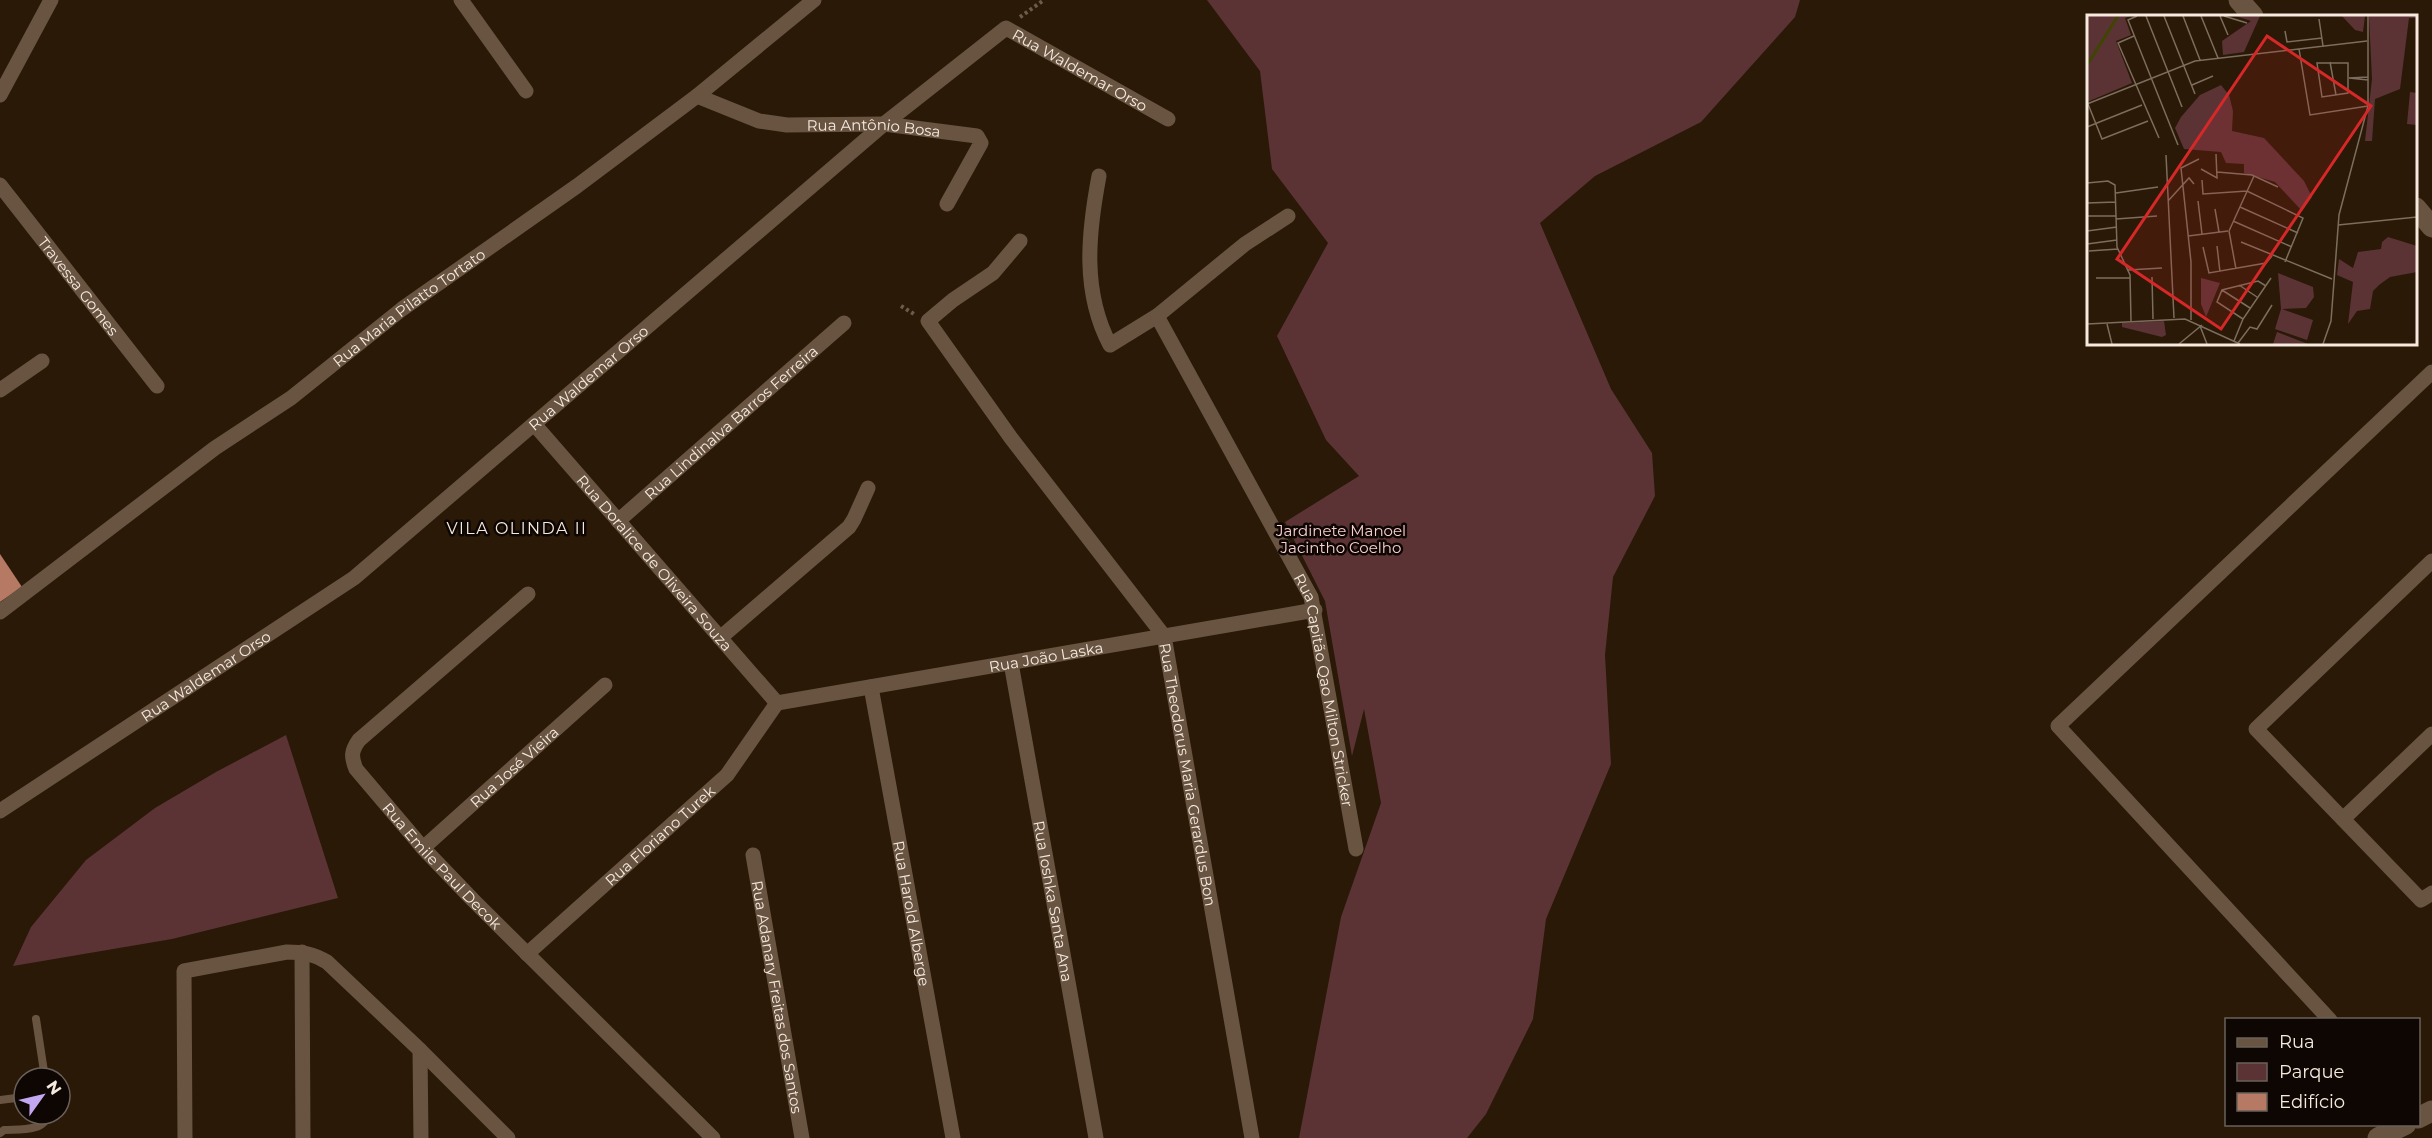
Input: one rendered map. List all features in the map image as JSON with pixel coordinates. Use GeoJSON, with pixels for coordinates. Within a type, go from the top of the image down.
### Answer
{"type":"FeatureCollection","features":[{"type":"Feature","properties":{"kind":"street"},"geometry":{"type":"LineString","coordinates":[[0,95],[51,0]]}},
{"type":"Feature","properties":{"kind":"street"},"geometry":{"type":"LineString","coordinates":[[461,0],[526,91]]}},
{"type":"Feature","properties":{"kind":"street","name":"Rua Maria Pilatto Tortato"},"geometry":{"type":"LineString","coordinates":[[0,612],[215,448],[300,391],[402,309],[541,213],[697,96],[814,0]]}},
{"type":"Feature","properties":{"kind":"street"},"geometry":{"type":"LineString","coordinates":[[2239,0],[2252,15]]}},
{"type":"Feature","properties":{"kind":"street","name":"Rua Waldemar Orso"},"geometry":{"type":"LineString","coordinates":[[0,811],[346,584],[884,124],[1006,28],[1168,119]]}},
{"type":"Feature","properties":{"kind":"street","name":"Rua Antônio Bosa"},"geometry":{"type":"LineString","coordinates":[[697,96],[759,121],[787,125],[884,124],[978,136],[981,143],[947,204]]}},
{"type":"Feature","properties":{"kind":"street"},"geometry":{"type":"LineString","coordinates":[[1099,176],[1093,208],[1090,267],[1096,315],[1110,345],[1157,316],[1245,244],[1288,216]]}},
{"type":"Feature","properties":{"kind":"street","name":"Travessa Gomes"},"geometry":{"type":"LineString","coordinates":[[0,185],[157,386]]}},
{"type":"Feature","properties":{"kind":"street"},"geometry":{"type":"LineString","coordinates":[[2417,210],[2432,227]]}},
{"type":"Feature","properties":{"kind":"street","name":"Rua Theodorus Maria Gerardus Bon"},"geometry":{"type":"LineString","coordinates":[[1020,241],[993,273],[953,300],[928,321],[1011,438],[1164,636],[1252,1138]]}},
{"type":"Feature","properties":{"kind":"street","name":"Rua Capitão Qao Milton Stricker"},"geometry":{"type":"LineString","coordinates":[[1157,316],[1306,587],[1315,610],[1356,849]]}},
{"type":"Feature","properties":{"kind":"street","name":"Rua Lindinalva Barros Ferreira"},"geometry":{"type":"LineString","coordinates":[[618,521],[844,323]]}},
{"type":"Feature","properties":{"kind":"street"},"geometry":{"type":"LineString","coordinates":[[0,390],[42,361]]}},
{"type":"Feature","properties":{"kind":"street"},"geometry":{"type":"LineString","coordinates":[[2328,1018],[2058,726],[2432,372]]}},
{"type":"Feature","properties":{"kind":"street","name":"Rua Doralice de Oliveira Souza"},"geometry":{"type":"LineString","coordinates":[[534,424],[777,703]]}},
{"type":"Feature","properties":{"kind":"street"},"geometry":{"type":"LineString","coordinates":[[720,638],[849,527],[868,488]]}},
{"type":"Feature","properties":{"kind":"street"},"geometry":{"type":"LineString","coordinates":[[2432,561],[2256,729],[2421,900],[2432,893]]}},
{"type":"Feature","properties":{"kind":"street","name":"Rua Emile Paul Decok"},"geometry":{"type":"LineString","coordinates":[[528,594],[359,740],[352,749],[352,758],[356,768],[423,848],[713,1138]]}},
{"type":"Feature","properties":{"kind":"street","name":"Rua João Laska"},"geometry":{"type":"LineString","coordinates":[[777,703],[1315,610]]}},
{"type":"Feature","properties":{"kind":"street","name":"Rua Ioshka Santa Ana"},"geometry":{"type":"LineString","coordinates":[[1011,663],[1096,1138]]}},
{"type":"Feature","properties":{"kind":"street","name":"Rua José Vieira"},"geometry":{"type":"LineString","coordinates":[[423,848],[604,685]]}},
{"type":"Feature","properties":{"kind":"street","name":"Rua Harold Alberge"},"geometry":{"type":"LineString","coordinates":[[871,687],[953,1138]]}},
{"type":"Feature","properties":{"kind":"street","name":"Rua Floriano Turek"},"geometry":{"type":"LineString","coordinates":[[527,954],[727,775],[777,703]]}},
{"type":"Feature","properties":{"kind":"street"},"geometry":{"type":"LineString","coordinates":[[2343,819],[2432,734]]}},
{"type":"Feature","properties":{"kind":"street","name":"Rua Adanary Freitas dos Santos"},"geometry":{"type":"LineString","coordinates":[[753,855],[802,1138]]}},
{"type":"Feature","properties":{"kind":"street"},"geometry":{"type":"LineString","coordinates":[[185,1138],[184,971],[287,952],[302,952],[327,962],[508,1138]]}},
{"type":"Feature","properties":{"kind":"street"},"geometry":{"type":"LineString","coordinates":[[302,952],[303,1138]]}},
{"type":"Feature","properties":{"kind":"street"},"geometry":{"type":"LineString","coordinates":[[420,1050],[421,1138]]}},
{"type":"Feature","properties":{"kind":"street"},"geometry":{"type":"LineString","coordinates":[[2378,1138],[2401,1126]]}},
{"type":"Feature","properties":{"kind":"lane"},"geometry":{"type":"LineString","coordinates":[[36,1019],[43,1066]]}},
{"type":"Feature","properties":{"kind":"lane"},"geometry":{"type":"LineString","coordinates":[[0,1133],[4,1130],[41,1126]]}},
{"type":"Feature","properties":{"kind":"path"},"geometry":{"type":"LineString","coordinates":[[1006,28],[1044,0]]}},
{"type":"Feature","properties":{"kind":"green space","name":"Jardinete Manoel Jacintho Coelho"},"geometry":{"type":"Polygon","coordinates":[[[1207,0],[1800,0],[1795,17],[1701,122],[1595,176],[1540,223],[1611,389],[1652,453],[1655,496],[1613,577],[1605,655],[1611,764],[1546,919],[1533,1019],[1486,1114],[1467,1138],[1299,1138],[1341,917],[1381,803],[1364,709],[1352,756],[1325,601],[1285,522],[1359,476],[1326,440],[1277,336],[1328,243],[1272,169],[1260,71],[1207,0]]]}},
{"type":"Feature","properties":{"kind":"green space"},"geometry":{"type":"Polygon","coordinates":[[[286,735],[338,898],[172,939],[13,966],[31,927],[86,860],[155,808],[286,735]]]}},
{"type":"Feature","properties":{"kind":"building"},"geometry":{"type":"Polygon","coordinates":[[[0,554],[22,587],[0,602],[0,554]]]}},
{"type":"Feature","properties":{"kind":"district","name":"VILA OLINDA II"},"geometry":{"type":"Point","coordinates":[517,528]}}]}
